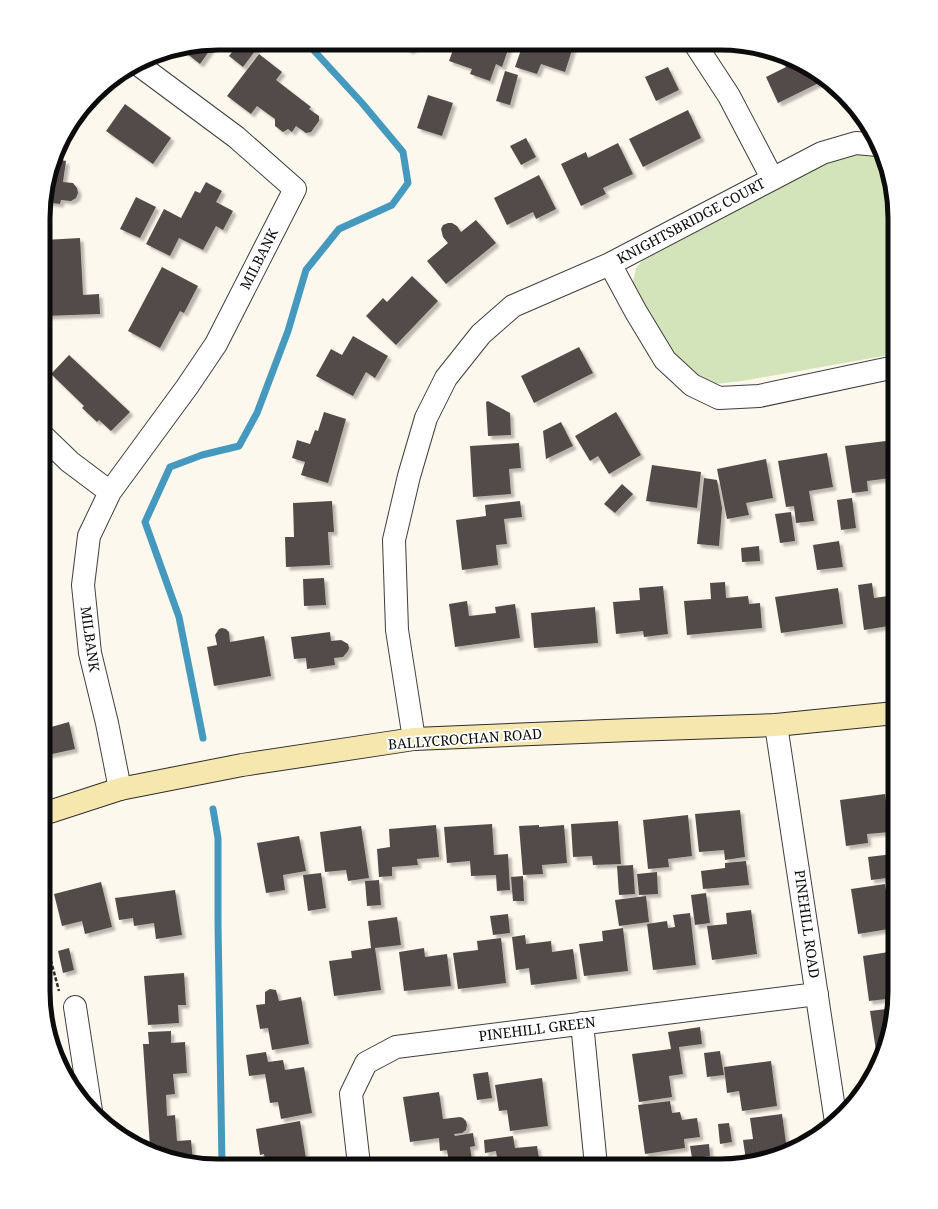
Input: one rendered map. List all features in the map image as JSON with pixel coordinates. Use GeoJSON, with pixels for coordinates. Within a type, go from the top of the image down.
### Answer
{"type":"FeatureCollection","features":[{"type":"Feature","properties":{"kind":"street","name":"KNIGHTSBRIDGE COURT"},"geometry":{"type":"LineString","coordinates":[[699,50],[729,96],[772,178]]}},
{"type":"Feature","properties":{"kind":"street","name":"MILBANK"},"geometry":{"type":"LineString","coordinates":[[120,789],[107,723],[90,653],[83,585],[89,536],[110,492],[187,387],[216,344],[295,189],[236,137],[142,67]]}},
{"type":"Feature","properties":{"kind":"street","name":"KNIGHTSBRIDGE COURT"},"geometry":{"type":"LineString","coordinates":[[414,739],[397,630],[394,540],[408,476],[426,418],[446,378],[481,334],[513,306],[610,264],[822,153],[856,143],[872,144]]}},
{"type":"Feature","properties":{"kind":"street","name":"KNIGHTSBRIDGE COURT"},"geometry":{"type":"LineString","coordinates":[[610,264],[636,312],[665,360],[692,385],[719,398],[759,396],[888,368]]}},
{"type":"Feature","properties":{"kind":"street"},"geometry":{"type":"LineString","coordinates":[[50,443],[70,462],[110,492]]}},
{"type":"Feature","properties":{"kind":"street","name":"BALLYCROCHAN ROAD"},"geometry":{"type":"LineString","coordinates":[[50,812],[120,789],[242,765],[414,739],[776,725],[888,714]]}},
{"type":"Feature","properties":{"kind":"street","name":"PINEHILL ROAD"},"geometry":{"type":"LineString","coordinates":[[776,725],[835,1114]]}},
{"type":"Feature","properties":{"kind":"street","name":"PINEHILL GREEN"},"geometry":{"type":"LineString","coordinates":[[358,1159],[351,1094],[366,1063],[396,1047],[817,994]]}},
{"type":"Feature","properties":{"kind":"street"},"geometry":{"type":"LineString","coordinates":[[75,1006],[89,1098]]}},
{"type":"Feature","properties":{"kind":"street"},"geometry":{"type":"LineString","coordinates":[[582,1023],[595,1159]]}},
{"type":"Feature","properties":{"kind":"path"},"geometry":{"type":"LineString","coordinates":[[50,958],[59,992],[75,1006]]}},
{"type":"Feature","properties":{"kind":"green space"},"geometry":{"type":"Polygon","coordinates":[[[875,153],[887,196],[888,355],[742,381],[715,384],[699,376],[665,348],[633,282],[636,268],[654,247],[831,161],[857,155],[875,153]]]}},
{"type":"Feature","properties":{"kind":"building"},"geometry":{"type":"Polygon","coordinates":[[[210,50],[200,64],[186,53],[210,50]]]}},
{"type":"Feature","properties":{"kind":"building"},"geometry":{"type":"Polygon","coordinates":[[[234,50],[256,50],[243,67],[229,56],[234,50]]]}},
{"type":"Feature","properties":{"kind":"building"},"geometry":{"type":"Polygon","coordinates":[[[453,50],[508,50],[502,67],[496,64],[490,81],[470,74],[472,69],[449,61],[453,50]]]}},
{"type":"Feature","properties":{"kind":"building"},"geometry":{"type":"Polygon","coordinates":[[[521,50],[572,50],[565,72],[541,64],[537,74],[515,67],[521,50]]]}},
{"type":"Feature","properties":{"kind":"building"},"geometry":{"type":"Polygon","coordinates":[[[259,54],[282,72],[276,80],[311,107],[309,109],[319,116],[319,121],[311,132],[306,133],[296,126],[292,132],[288,129],[283,132],[275,126],[275,119],[257,106],[251,114],[227,96],[259,54]]]}},
{"type":"Feature","properties":{"kind":"building"},"geometry":{"type":"Polygon","coordinates":[[[784,63],[804,72],[819,83],[778,103],[766,77],[786,67],[784,63]]]}},
{"type":"Feature","properties":{"kind":"building"},"geometry":{"type":"Polygon","coordinates":[[[668,67],[679,90],[656,101],[645,77],[668,67]]]}},
{"type":"Feature","properties":{"kind":"building"},"geometry":{"type":"Polygon","coordinates":[[[505,71],[518,75],[510,105],[496,101],[505,71]]]}},
{"type":"Feature","properties":{"kind":"building"},"geometry":{"type":"Polygon","coordinates":[[[428,95],[453,103],[442,136],[417,128],[428,95]]]}},
{"type":"Feature","properties":{"kind":"building"},"geometry":{"type":"Polygon","coordinates":[[[125,104],[171,138],[153,164],[106,131],[125,104]]]}},
{"type":"Feature","properties":{"kind":"building"},"geometry":{"type":"Polygon","coordinates":[[[688,110],[701,138],[643,167],[629,139],[688,110]]]}},
{"type":"Feature","properties":{"kind":"building"},"geometry":{"type":"Polygon","coordinates":[[[526,138],[536,157],[521,165],[510,146],[526,138]]]}},
{"type":"Feature","properties":{"kind":"building"},"geometry":{"type":"Polygon","coordinates":[[[618,143],[633,174],[603,188],[606,194],[581,206],[561,164],[586,152],[588,158],[618,143]]]}},
{"type":"Feature","properties":{"kind":"building"},"geometry":{"type":"Polygon","coordinates":[[[61,160],[66,161],[63,182],[73,183],[77,188],[78,193],[76,198],[71,201],[61,200],[60,204],[50,203],[53,185],[61,160]]]}},
{"type":"Feature","properties":{"kind":"building"},"geometry":{"type":"Polygon","coordinates":[[[539,175],[556,209],[536,219],[533,212],[507,225],[494,198],[539,175]]]}},
{"type":"Feature","properties":{"kind":"building"},"geometry":{"type":"Polygon","coordinates":[[[206,182],[222,191],[216,202],[233,211],[223,230],[216,226],[203,250],[179,238],[170,256],[146,244],[164,209],[181,218],[195,191],[200,193],[206,182]]]}},
{"type":"Feature","properties":{"kind":"building"},"geometry":{"type":"Polygon","coordinates":[[[136,197],[156,207],[140,238],[120,229],[136,197]]]}},
{"type":"Feature","properties":{"kind":"building"},"geometry":{"type":"Polygon","coordinates":[[[476,220],[496,243],[446,284],[427,261],[448,243],[443,237],[441,229],[443,225],[452,223],[457,226],[461,232],[476,220]]]}},
{"type":"Feature","properties":{"kind":"building"},"geometry":{"type":"Polygon","coordinates":[[[80,238],[83,295],[99,294],[100,314],[50,316],[50,240],[80,238]]]}},
{"type":"Feature","properties":{"kind":"building"},"geometry":{"type":"Polygon","coordinates":[[[162,267],[198,286],[184,313],[180,311],[160,348],[128,331],[162,267]]]}},
{"type":"Feature","properties":{"kind":"building"},"geometry":{"type":"Polygon","coordinates":[[[412,276],[438,301],[396,345],[366,316],[383,298],[387,302],[412,276]]]}},
{"type":"Feature","properties":{"kind":"building"},"geometry":{"type":"Polygon","coordinates":[[[353,336],[388,356],[375,378],[366,372],[353,396],[316,376],[331,349],[342,355],[353,336]]]}},
{"type":"Feature","properties":{"kind":"building"},"geometry":{"type":"Polygon","coordinates":[[[579,347],[593,373],[534,403],[521,376],[579,347]]]}},
{"type":"Feature","properties":{"kind":"building"},"geometry":{"type":"Polygon","coordinates":[[[69,355],[130,412],[111,431],[99,420],[97,422],[82,408],[84,406],[51,374],[69,355]]]}},
{"type":"Feature","properties":{"kind":"building"},"geometry":{"type":"Polygon","coordinates":[[[488,401],[510,413],[511,435],[488,436],[486,402],[488,401]]]}},
{"type":"Feature","properties":{"kind":"building"},"geometry":{"type":"Polygon","coordinates":[[[324,412],[346,419],[328,483],[301,475],[305,462],[292,458],[297,440],[310,444],[315,430],[318,431],[324,412]]]}},
{"type":"Feature","properties":{"kind":"building"},"geometry":{"type":"Polygon","coordinates":[[[616,412],[641,455],[609,474],[598,456],[590,461],[575,436],[616,412]]]}},
{"type":"Feature","properties":{"kind":"building"},"geometry":{"type":"Polygon","coordinates":[[[561,422],[573,446],[546,459],[543,431],[561,422]]]}},
{"type":"Feature","properties":{"kind":"building"},"geometry":{"type":"Polygon","coordinates":[[[886,441],[888,456],[888,478],[867,481],[868,491],[852,493],[845,446],[886,441]]]}},
{"type":"Feature","properties":{"kind":"building"},"geometry":{"type":"Polygon","coordinates":[[[519,443],[521,468],[509,469],[511,494],[473,497],[470,446],[519,443]]]}},
{"type":"Feature","properties":{"kind":"building"},"geometry":{"type":"Polygon","coordinates":[[[827,453],[833,487],[809,491],[814,521],[796,523],[794,506],[786,507],[778,461],[827,453]]]}},
{"type":"Feature","properties":{"kind":"building"},"geometry":{"type":"Polygon","coordinates":[[[766,459],[773,498],[746,503],[749,515],[727,519],[717,469],[766,459]]]}},
{"type":"Feature","properties":{"kind":"building"},"geometry":{"type":"Polygon","coordinates":[[[652,465],[701,472],[697,508],[646,501],[652,465]]]}},
{"type":"Feature","properties":{"kind":"building"},"geometry":{"type":"Polygon","coordinates":[[[704,478],[717,480],[722,508],[719,546],[697,544],[704,478]]]}},
{"type":"Feature","properties":{"kind":"building"},"geometry":{"type":"Polygon","coordinates":[[[622,484],[633,494],[615,513],[604,504],[622,484]]]}},
{"type":"Feature","properties":{"kind":"building"},"geometry":{"type":"Polygon","coordinates":[[[852,498],[856,528],[841,530],[837,500],[852,498]]]}},
{"type":"Feature","properties":{"kind":"building"},"geometry":{"type":"Polygon","coordinates":[[[332,501],[334,532],[328,532],[330,565],[286,567],[285,537],[294,537],[293,503],[332,501]]]}},
{"type":"Feature","properties":{"kind":"building"},"geometry":{"type":"Polygon","coordinates":[[[520,501],[522,517],[504,519],[507,544],[496,545],[498,565],[462,570],[456,520],[486,516],[485,505],[520,501]]]}},
{"type":"Feature","properties":{"kind":"building"},"geometry":{"type":"Polygon","coordinates":[[[791,512],[795,541],[780,543],[775,514],[791,512]]]}},
{"type":"Feature","properties":{"kind":"building"},"geometry":{"type":"Polygon","coordinates":[[[839,541],[843,567],[817,570],[813,545],[839,541]]]}},
{"type":"Feature","properties":{"kind":"building"},"geometry":{"type":"Polygon","coordinates":[[[759,546],[760,561],[742,562],[741,548],[759,546]]]}},
{"type":"Feature","properties":{"kind":"building"},"geometry":{"type":"Polygon","coordinates":[[[324,578],[326,605],[304,606],[303,579],[324,578]]]}},
{"type":"Feature","properties":{"kind":"building"},"geometry":{"type":"Polygon","coordinates":[[[725,582],[726,598],[748,596],[749,604],[760,603],[762,628],[687,635],[684,601],[711,599],[710,583],[725,582]]]}},
{"type":"Feature","properties":{"kind":"building"},"geometry":{"type":"Polygon","coordinates":[[[872,583],[874,598],[888,596],[888,626],[864,630],[858,585],[872,583]]]}},
{"type":"Feature","properties":{"kind":"building"},"geometry":{"type":"Polygon","coordinates":[[[663,586],[668,634],[644,637],[643,631],[616,634],[613,602],[640,600],[639,588],[663,586]]]}},
{"type":"Feature","properties":{"kind":"building"},"geometry":{"type":"Polygon","coordinates":[[[838,588],[843,624],[781,633],[775,597],[838,588]]]}},
{"type":"Feature","properties":{"kind":"building"},"geometry":{"type":"Polygon","coordinates":[[[467,601],[469,616],[496,613],[495,607],[515,604],[520,638],[455,647],[449,604],[467,601]]]}},
{"type":"Feature","properties":{"kind":"building"},"geometry":{"type":"Polygon","coordinates":[[[595,607],[598,643],[534,648],[531,613],[595,607]]]}},
{"type":"Feature","properties":{"kind":"building"},"geometry":{"type":"Polygon","coordinates":[[[222,628],[229,632],[230,642],[264,636],[271,676],[214,686],[207,647],[217,645],[215,635],[219,629],[222,628]]]}},
{"type":"Feature","properties":{"kind":"building"},"geometry":{"type":"Polygon","coordinates":[[[330,632],[331,641],[341,640],[348,644],[349,648],[343,657],[334,658],[335,665],[307,669],[306,658],[294,659],[291,637],[330,632]]]}},
{"type":"Feature","properties":{"kind":"building"},"geometry":{"type":"Polygon","coordinates":[[[69,722],[75,749],[50,754],[50,727],[69,722]]]}},
{"type":"Feature","properties":{"kind":"building"},"geometry":{"type":"Polygon","coordinates":[[[885,794],[888,817],[888,832],[867,834],[868,843],[846,846],[840,800],[885,794]]]}},
{"type":"Feature","properties":{"kind":"building"},"geometry":{"type":"Polygon","coordinates":[[[740,810],[745,857],[725,860],[724,850],[699,852],[695,814],[740,810]]]}},
{"type":"Feature","properties":{"kind":"building"},"geometry":{"type":"Polygon","coordinates":[[[688,815],[692,856],[668,859],[669,867],[648,869],[643,820],[688,815]]]}},
{"type":"Feature","properties":{"kind":"building"},"geometry":{"type":"Polygon","coordinates":[[[618,821],[621,864],[593,865],[592,856],[573,857],[571,824],[618,821]]]}},
{"type":"Feature","properties":{"kind":"building"},"geometry":{"type":"Polygon","coordinates":[[[492,824],[494,855],[508,854],[510,890],[497,891],[496,875],[471,876],[470,861],[447,863],[444,827],[492,824]]]}},
{"type":"Feature","properties":{"kind":"building"},"geometry":{"type":"Polygon","coordinates":[[[436,825],[439,857],[417,859],[418,865],[392,867],[392,876],[379,877],[377,849],[390,847],[389,829],[436,825]]]}},
{"type":"Feature","properties":{"kind":"building"},"geometry":{"type":"Polygon","coordinates":[[[539,825],[539,827],[564,825],[567,863],[542,865],[543,874],[523,875],[519,826],[539,825]]]}},
{"type":"Feature","properties":{"kind":"building"},"geometry":{"type":"Polygon","coordinates":[[[361,826],[369,878],[348,881],[346,870],[325,872],[320,832],[361,826]]]}},
{"type":"Feature","properties":{"kind":"building"},"geometry":{"type":"Polygon","coordinates":[[[299,836],[306,871],[283,875],[285,890],[266,893],[257,843],[299,836]]]}},
{"type":"Feature","properties":{"kind":"building"},"geometry":{"type":"Polygon","coordinates":[[[888,855],[888,878],[871,880],[868,857],[888,855]]]}},
{"type":"Feature","properties":{"kind":"building"},"geometry":{"type":"Polygon","coordinates":[[[746,861],[749,885],[703,889],[701,871],[725,868],[725,863],[746,861]]]}},
{"type":"Feature","properties":{"kind":"building"},"geometry":{"type":"Polygon","coordinates":[[[633,865],[635,894],[619,895],[617,866],[633,865]]]}},
{"type":"Feature","properties":{"kind":"building"},"geometry":{"type":"Polygon","coordinates":[[[657,872],[658,894],[639,895],[637,874],[657,872]]]}},
{"type":"Feature","properties":{"kind":"building"},"geometry":{"type":"Polygon","coordinates":[[[321,873],[326,908],[308,911],[303,875],[321,873]]]}},
{"type":"Feature","properties":{"kind":"building"},"geometry":{"type":"Polygon","coordinates":[[[523,876],[524,901],[513,901],[511,877],[523,876]]]}},
{"type":"Feature","properties":{"kind":"building"},"geometry":{"type":"Polygon","coordinates":[[[379,880],[381,905],[367,906],[365,881],[379,880]]]}},
{"type":"Feature","properties":{"kind":"building"},"geometry":{"type":"Polygon","coordinates":[[[101,882],[112,927],[85,934],[82,921],[62,926],[54,894],[101,882]]]}},
{"type":"Feature","properties":{"kind":"building"},"geometry":{"type":"Polygon","coordinates":[[[885,884],[888,905],[888,929],[858,934],[851,889],[885,884]]]}},
{"type":"Feature","properties":{"kind":"building"},"geometry":{"type":"Polygon","coordinates":[[[175,890],[182,935],[156,939],[154,923],[134,926],[133,918],[119,920],[115,898],[175,890]]]}},
{"type":"Feature","properties":{"kind":"building"},"geometry":{"type":"Polygon","coordinates":[[[706,893],[710,923],[695,925],[691,895],[706,893]]]}},
{"type":"Feature","properties":{"kind":"building"},"geometry":{"type":"Polygon","coordinates":[[[646,896],[649,922],[619,926],[615,900],[646,896]]]}},
{"type":"Feature","properties":{"kind":"building"},"geometry":{"type":"Polygon","coordinates":[[[751,910],[757,954],[712,960],[707,926],[727,924],[726,913],[751,910]]]}},
{"type":"Feature","properties":{"kind":"building"},"geometry":{"type":"Polygon","coordinates":[[[690,913],[696,965],[653,970],[647,924],[667,921],[668,928],[675,927],[673,915],[690,913]]]}},
{"type":"Feature","properties":{"kind":"building"},"geometry":{"type":"Polygon","coordinates":[[[508,914],[510,933],[493,935],[490,916],[508,914]]]}},
{"type":"Feature","properties":{"kind":"building"},"geometry":{"type":"Polygon","coordinates":[[[397,917],[401,945],[375,948],[381,990],[334,996],[329,961],[352,958],[351,951],[371,948],[368,921],[397,917]]]}},
{"type":"Feature","properties":{"kind":"building"},"geometry":{"type":"Polygon","coordinates":[[[623,928],[628,971],[584,976],[579,944],[603,941],[602,931],[623,928]]]}},
{"type":"Feature","properties":{"kind":"building"},"geometry":{"type":"Polygon","coordinates":[[[525,935],[526,944],[551,941],[552,952],[573,949],[577,979],[531,985],[529,968],[516,970],[512,937],[525,935]]]}},
{"type":"Feature","properties":{"kind":"building"},"geometry":{"type":"Polygon","coordinates":[[[501,938],[506,983],[458,989],[453,953],[478,950],[477,941],[501,938]]]}},
{"type":"Feature","properties":{"kind":"building"},"geometry":{"type":"Polygon","coordinates":[[[69,948],[74,970],[63,973],[58,951],[69,948]]]}},
{"type":"Feature","properties":{"kind":"building"},"geometry":{"type":"Polygon","coordinates":[[[424,948],[425,957],[447,954],[451,986],[404,991],[399,952],[424,948]]]}},
{"type":"Feature","properties":{"kind":"building"},"geometry":{"type":"Polygon","coordinates":[[[888,952],[888,999],[869,1001],[863,956],[888,952]]]}},
{"type":"Feature","properties":{"kind":"building"},"geometry":{"type":"Polygon","coordinates":[[[184,973],[186,1005],[178,1005],[179,1023],[148,1025],[144,976],[184,973]]]}},
{"type":"Feature","properties":{"kind":"building"},"geometry":{"type":"Polygon","coordinates":[[[270,989],[276,990],[279,1001],[301,997],[309,1044],[272,1050],[268,1028],[260,1029],[256,1005],[265,1004],[265,992],[270,989]]]}},
{"type":"Feature","properties":{"kind":"building"},"geometry":{"type":"Polygon","coordinates":[[[887,1009],[885,1024],[876,1052],[870,1011],[887,1009]]]}},
{"type":"Feature","properties":{"kind":"building"},"geometry":{"type":"Polygon","coordinates":[[[700,1027],[702,1044],[679,1047],[683,1074],[669,1076],[672,1097],[639,1102],[632,1054],[671,1049],[668,1032],[700,1027]]]}},
{"type":"Feature","properties":{"kind":"building"},"geometry":{"type":"Polygon","coordinates":[[[171,1031],[171,1043],[185,1042],[187,1073],[173,1074],[175,1094],[166,1095],[167,1116],[175,1115],[177,1141],[191,1140],[193,1157],[150,1145],[143,1044],[149,1044],[148,1032],[171,1031]]]}},
{"type":"Feature","properties":{"kind":"building"},"geometry":{"type":"Polygon","coordinates":[[[720,1051],[724,1075],[707,1077],[704,1053],[720,1051]]]}},
{"type":"Feature","properties":{"kind":"building"},"geometry":{"type":"Polygon","coordinates":[[[266,1052],[268,1062],[283,1060],[285,1070],[304,1067],[312,1113],[281,1119],[278,1102],[270,1103],[265,1074],[249,1076],[246,1055],[266,1052]]]}},
{"type":"Feature","properties":{"kind":"building"},"geometry":{"type":"Polygon","coordinates":[[[771,1061],[777,1106],[742,1111],[739,1091],[727,1093],[724,1067],[771,1061]]]}},
{"type":"Feature","properties":{"kind":"building"},"geometry":{"type":"Polygon","coordinates":[[[488,1072],[492,1098],[477,1100],[473,1074],[488,1072]]]}},
{"type":"Feature","properties":{"kind":"building"},"geometry":{"type":"Polygon","coordinates":[[[542,1078],[548,1126],[510,1131],[507,1110],[499,1111],[495,1085],[542,1078]]]}},
{"type":"Feature","properties":{"kind":"building"},"geometry":{"type":"Polygon","coordinates":[[[439,1092],[443,1119],[460,1117],[466,1121],[466,1130],[462,1133],[454,1134],[455,1136],[473,1133],[475,1146],[470,1147],[472,1159],[448,1159],[447,1150],[440,1151],[439,1138],[410,1142],[403,1097],[439,1092]]]}},
{"type":"Feature","properties":{"kind":"building"},"geometry":{"type":"Polygon","coordinates":[[[670,1101],[672,1113],[680,1112],[682,1120],[697,1118],[700,1137],[684,1139],[685,1148],[645,1154],[638,1105],[670,1101]]]}},
{"type":"Feature","properties":{"kind":"building"},"geometry":{"type":"Polygon","coordinates":[[[782,1114],[786,1145],[746,1157],[743,1140],[753,1139],[750,1118],[782,1114]]]}},
{"type":"Feature","properties":{"kind":"building"},"geometry":{"type":"Polygon","coordinates":[[[300,1121],[306,1159],[265,1159],[264,1154],[260,1155],[256,1129],[300,1121]]]}},
{"type":"Feature","properties":{"kind":"building"},"geometry":{"type":"Polygon","coordinates":[[[729,1123],[732,1142],[720,1144],[718,1124],[729,1123]]]}},
{"type":"Feature","properties":{"kind":"building"},"geometry":{"type":"Polygon","coordinates":[[[513,1136],[515,1148],[537,1146],[539,1159],[497,1159],[496,1151],[485,1153],[484,1140],[513,1136]]]}},
{"type":"Feature","properties":{"kind":"building"},"geometry":{"type":"Polygon","coordinates":[[[709,1144],[710,1156],[703,1157],[703,1159],[685,1159],[692,1158],[690,1146],[709,1144]]]}},
{"type":"Feature","properties":{"kind":"waterway"},"geometry":{"type":"LineString","coordinates":[[203,738],[179,617],[145,522],[170,467],[202,455],[239,446],[257,413],[288,331],[306,270],[339,229],[392,205],[408,183],[403,152],[362,103],[313,50]]}},
{"type":"Feature","properties":{"kind":"waterway"},"geometry":{"type":"LineString","coordinates":[[213,809],[218,838],[222,1159]]}}]}
